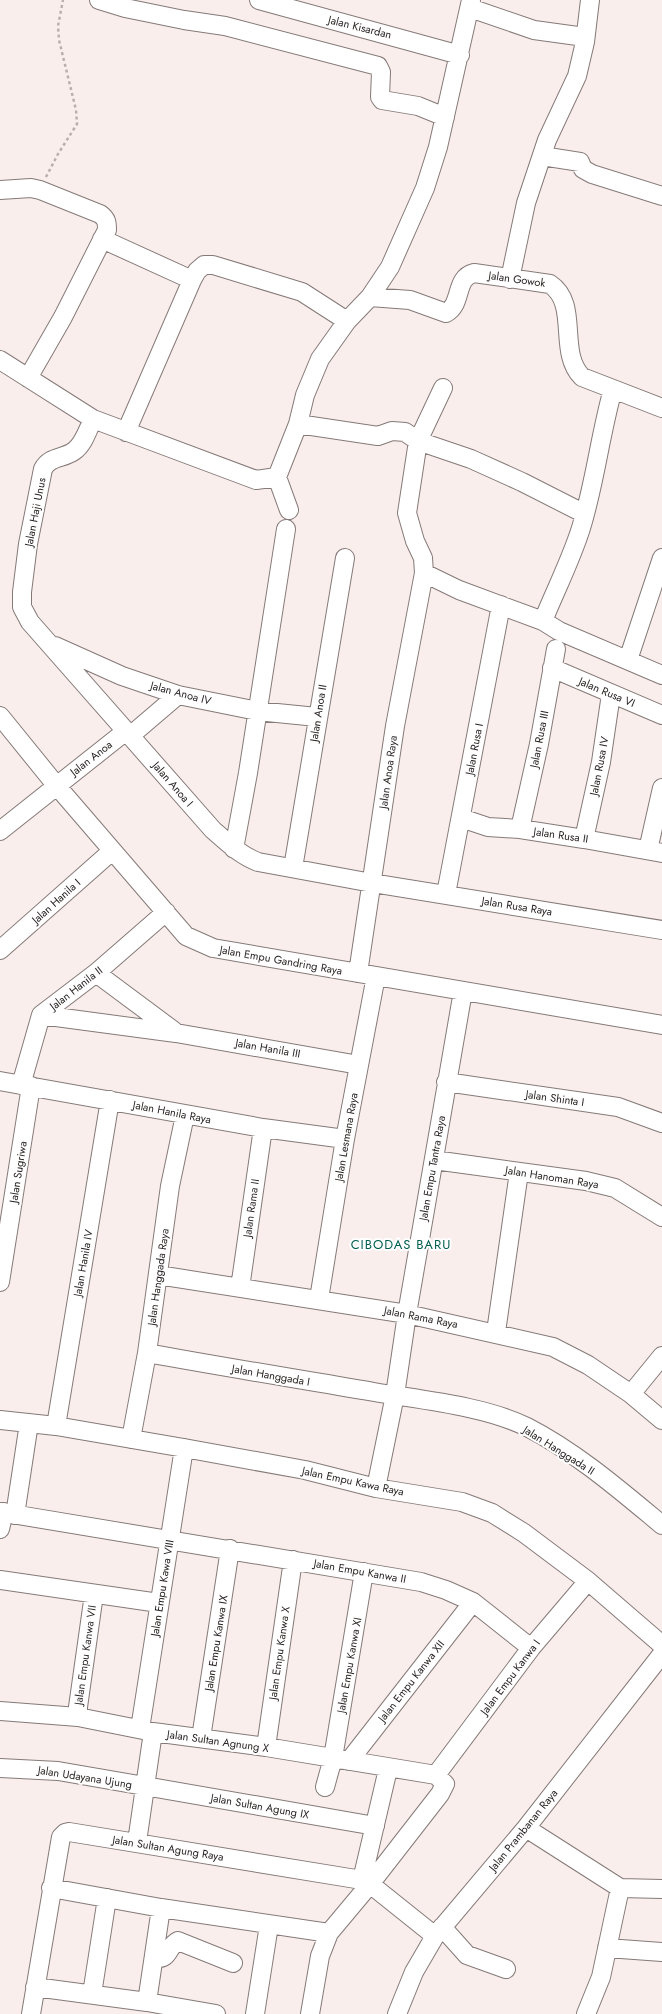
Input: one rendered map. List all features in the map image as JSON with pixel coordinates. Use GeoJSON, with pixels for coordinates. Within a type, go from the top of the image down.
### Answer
{"type":"FeatureCollection","features":[{"type":"Feature","properties":{"kind":"street"},"geometry":{"type":"LineString","coordinates":[[99,0],[127,4],[184,20],[225,26],[378,66],[381,72],[380,97],[382,100],[418,106],[445,117]]}},
{"type":"Feature","properties":{"kind":"street","name":"Jalan Kisardan"},"geometry":{"type":"LineString","coordinates":[[259,0],[460,55]]}},
{"type":"Feature","properties":{"kind":"street"},"geometry":{"type":"LineString","coordinates":[[510,279],[526,204],[542,156],[577,76],[585,38],[590,0]]}},
{"type":"Feature","properties":{"kind":"street"},"geometry":{"type":"LineString","coordinates":[[290,510],[277,477],[298,424],[305,395],[320,359],[347,321],[370,297],[390,267],[425,188],[438,147],[471,4],[534,30],[585,38]]}},
{"type":"Feature","properties":{"kind":"street"},"geometry":{"type":"LineString","coordinates":[[542,156],[580,162],[583,170],[592,174],[662,196]]}},
{"type":"Feature","properties":{"kind":"street"},"geometry":{"type":"LineString","coordinates":[[0,190],[31,188],[40,190],[100,214],[106,218],[107,230],[63,317],[28,378]]}},
{"type":"Feature","properties":{"kind":"street"},"geometry":{"type":"LineString","coordinates":[[102,239],[192,280]]}},
{"type":"Feature","properties":{"kind":"street"},"geometry":{"type":"LineString","coordinates":[[126,432],[192,280],[197,271],[204,265],[213,265],[302,292],[347,321]]}},
{"type":"Feature","properties":{"kind":"street","name":"Jalan Gowok"},"geometry":{"type":"LineString","coordinates":[[370,297],[410,300],[446,313],[454,306],[464,277],[468,274],[474,273],[550,284],[557,288],[564,302],[570,353],[576,370],[582,377],[662,408]]}},
{"type":"Feature","properties":{"kind":"street"},"geometry":{"type":"LineString","coordinates":[[0,360],[93,419],[256,480],[277,477]]}},
{"type":"Feature","properties":{"kind":"street"},"geometry":{"type":"LineString","coordinates":[[443,388],[418,441],[407,517],[419,552],[424,558],[424,573],[459,590],[542,621],[559,631],[662,674]]}},
{"type":"Feature","properties":{"kind":"street"},"geometry":{"type":"LineString","coordinates":[[542,621],[585,514],[597,469],[603,429],[613,389]]}},
{"type":"Feature","properties":{"kind":"street","name":"Jalan Haji Unus"},"geometry":{"type":"LineString","coordinates":[[22,607],[28,544],[43,469],[49,460],[75,451],[82,443],[93,419]]}},
{"type":"Feature","properties":{"kind":"street"},"geometry":{"type":"LineString","coordinates":[[298,424],[378,436],[397,430],[405,432],[418,441],[471,459],[522,482],[585,514]]}},
{"type":"Feature","properties":{"kind":"street"},"geometry":{"type":"LineString","coordinates":[[234,849],[286,529]]}},
{"type":"Feature","properties":{"kind":"street","name":"Jalan Anoa II"},"geometry":{"type":"LineString","coordinates":[[293,868],[317,717],[345,558]]}},
{"type":"Feature","properties":{"kind":"street"},"geometry":{"type":"LineString","coordinates":[[628,660],[662,558]]}},
{"type":"Feature","properties":{"kind":"street","name":"Jalan Anoa Raya"},"geometry":{"type":"LineString","coordinates":[[367,974],[372,883],[395,726],[424,573]]}},
{"type":"Feature","properties":{"kind":"street","name":"Jalan Rusa I"},"geometry":{"type":"LineString","coordinates":[[446,894],[501,605]]}},
{"type":"Feature","properties":{"kind":"street","name":"Jalan Anoa I"},"geometry":{"type":"LineString","coordinates":[[22,607],[30,622],[51,644],[213,830],[234,849],[245,857],[258,862],[372,883]]}},
{"type":"Feature","properties":{"kind":"street","name":"Jalan Anoa IV"},"geometry":{"type":"LineString","coordinates":[[51,644],[122,676],[178,695],[257,711],[317,717]]}},
{"type":"Feature","properties":{"kind":"street","name":"Jalan Rusa III"},"geometry":{"type":"LineString","coordinates":[[520,829],[540,744],[556,648]]}},
{"type":"Feature","properties":{"kind":"street","name":"Jalan Rusa VI"},"geometry":{"type":"LineString","coordinates":[[552,668],[662,715]]}},
{"type":"Feature","properties":{"kind":"street","name":"Jalan Rusa IV"},"geometry":{"type":"LineString","coordinates":[[584,838],[601,762],[611,694]]}},
{"type":"Feature","properties":{"kind":"street","name":"Jalan Anoa"},"geometry":{"type":"LineString","coordinates":[[0,831],[56,785],[178,695]]}},
{"type":"Feature","properties":{"kind":"street","name":"Jalan Empu Gandring Raya"},"geometry":{"type":"LineString","coordinates":[[0,716],[56,785],[186,936],[213,948],[662,1026]]}},
{"type":"Feature","properties":{"kind":"street"},"geometry":{"type":"LineString","coordinates":[[655,852],[662,788]]}},
{"type":"Feature","properties":{"kind":"street","name":"Jalan Rusa II"},"geometry":{"type":"LineString","coordinates":[[461,818],[488,827],[520,829],[584,838],[655,852]]}},
{"type":"Feature","properties":{"kind":"street","name":"Jalan Hanila I"},"geometry":{"type":"LineString","coordinates":[[0,950],[112,850]]}},
{"type":"Feature","properties":{"kind":"street","name":"Jalan Rusa Raya"},"geometry":{"type":"LineString","coordinates":[[372,883],[662,930]]}},
{"type":"Feature","properties":{"kind":"street","name":"Jalan Hanila II"},"geometry":{"type":"LineString","coordinates":[[26,1086],[41,1015],[96,973],[166,912]]}},
{"type":"Feature","properties":{"kind":"street","name":"Jalan Hanila III"},"geometry":{"type":"LineString","coordinates":[[96,973],[176,1033]]}},
{"type":"Feature","properties":{"kind":"street","name":"Jalan Lesmana Raya"},"geometry":{"type":"LineString","coordinates":[[319,1299],[345,1139],[359,1065],[367,974]]}},
{"type":"Feature","properties":{"kind":"street","name":"Jalan Empu Tantra Raya"},"geometry":{"type":"LineString","coordinates":[[376,1488],[395,1395],[446,1082],[463,991]]}},
{"type":"Feature","properties":{"kind":"street","name":"Jalan Hanila III"},"geometry":{"type":"LineString","coordinates":[[41,1015],[176,1033],[359,1065]]}},
{"type":"Feature","properties":{"kind":"street","name":"Jalan Hanila Raya"},"geometry":{"type":"LineString","coordinates":[[0,1081],[185,1115],[263,1128],[345,1139]]}},
{"type":"Feature","properties":{"kind":"street","name":"Jalan Shinta I"},"geometry":{"type":"LineString","coordinates":[[446,1082],[618,1107],[662,1123]]}},
{"type":"Feature","properties":{"kind":"street","name":"Jalan Sugriwa"},"geometry":{"type":"LineString","coordinates":[[0,1282],[26,1086]]}},
{"type":"Feature","properties":{"kind":"street","name":"Jalan Hanila IV"},"geometry":{"type":"LineString","coordinates":[[56,1426],[110,1100]]}},
{"type":"Feature","properties":{"kind":"street","name":"Jalan Hanggada Raya"},"geometry":{"type":"LineString","coordinates":[[132,1439],[147,1353],[170,1186],[185,1115]]}},
{"type":"Feature","properties":{"kind":"street","name":"Jalan Rama II"},"geometry":{"type":"LineString","coordinates":[[240,1288],[263,1128]]}},
{"type":"Feature","properties":{"kind":"street","name":"Jalan Hanoman Raya"},"geometry":{"type":"LineString","coordinates":[[434,1160],[586,1181],[615,1188],[662,1217]]}},
{"type":"Feature","properties":{"kind":"street"},"geometry":{"type":"LineString","coordinates":[[496,1332],[519,1172]]}},
{"type":"Feature","properties":{"kind":"street","name":"Jalan Rama Raya"},"geometry":{"type":"LineString","coordinates":[[158,1275],[319,1299],[407,1314],[496,1332],[553,1347],[588,1365],[631,1394],[662,1420]]}},
{"type":"Feature","properties":{"kind":"street","name":"Jalan Hanggada I"},"geometry":{"type":"LineString","coordinates":[[147,1353],[395,1395]]}},
{"type":"Feature","properties":{"kind":"street"},"geometry":{"type":"LineString","coordinates":[[631,1394],[662,1356]]}},
{"type":"Feature","properties":{"kind":"street","name":"Jalan Hanggada II"},"geometry":{"type":"LineString","coordinates":[[395,1395],[488,1413],[527,1427],[615,1486],[662,1525]]}},
{"type":"Feature","properties":{"kind":"street","name":"Jalan Empu Kawa Raya"},"geometry":{"type":"LineString","coordinates":[[0,1420],[56,1426],[184,1448],[305,1470],[376,1488],[462,1502],[492,1513],[524,1533],[588,1581],[662,1645]]}},
{"type":"Feature","properties":{"kind":"street"},"geometry":{"type":"LineString","coordinates":[[5,1517],[29,1423]]}},
{"type":"Feature","properties":{"kind":"street","name":"Jalan Empu Kawa VIII"},"geometry":{"type":"LineString","coordinates":[[137,1842],[145,1787],[147,1730],[159,1603],[184,1448]]}},
{"type":"Feature","properties":{"kind":"street","name":"Jalan Empu Kanwa II"},"geometry":{"type":"LineString","coordinates":[[5,1517],[170,1539],[421,1582],[446,1590],[473,1602],[531,1648]]}},
{"type":"Feature","properties":{"kind":"street","name":"Jalan Empu Kanwa IX"},"geometry":{"type":"LineString","coordinates":[[201,1738],[230,1549]]}},
{"type":"Feature","properties":{"kind":"street","name":"Jalan Empu Kanwa X"},"geometry":{"type":"LineString","coordinates":[[266,1747],[293,1560]]}},
{"type":"Feature","properties":{"kind":"street","name":"Jalan Empu Kanwa XI"},"geometry":{"type":"LineString","coordinates":[[325,1787],[341,1759],[364,1572]]}},
{"type":"Feature","properties":{"kind":"street"},"geometry":{"type":"LineString","coordinates":[[0,1580],[159,1603]]}},
{"type":"Feature","properties":{"kind":"street","name":"Jalan Empu Kanwa I"},"geometry":{"type":"LineString","coordinates":[[436,1775],[531,1648],[588,1581]]}},
{"type":"Feature","properties":{"kind":"street","name":"Jalan Empu Kanwa VII"},"geometry":{"type":"LineString","coordinates":[[78,1717],[78,1707],[94,1594]]}},
{"type":"Feature","properties":{"kind":"street","name":"Jalan Empu Kanwa XII"},"geometry":{"type":"LineString","coordinates":[[341,1759],[409,1682],[473,1602]]}},
{"type":"Feature","properties":{"kind":"street","name":"Jalan Prambanan Raya"},"geometry":{"type":"LineString","coordinates":[[397,2014],[414,1972],[438,1931],[526,1828],[662,1654]]}},
{"type":"Feature","properties":{"kind":"street","name":"Jalan Sultan Agnung X"},"geometry":{"type":"LineString","coordinates":[[0,1711],[78,1717],[147,1730],[266,1747],[341,1759],[388,1769],[436,1775]]}},
{"type":"Feature","properties":{"kind":"street","name":"Jalan Udayana Ujung"},"geometry":{"type":"LineString","coordinates":[[0,1768],[58,1771],[145,1787]]}},
{"type":"Feature","properties":{"kind":"street"},"geometry":{"type":"LineString","coordinates":[[366,1882],[375,1826],[388,1769]]}},
{"type":"Feature","properties":{"kind":"street"},"geometry":{"type":"LineString","coordinates":[[310,2014],[320,1956],[329,1933],[366,1882],[444,1788],[444,1781],[436,1775]]}},
{"type":"Feature","properties":{"kind":"street","name":"Jalan Sultan Agung IX"},"geometry":{"type":"LineString","coordinates":[[145,1787],[375,1826]]}},
{"type":"Feature","properties":{"kind":"street"},"geometry":{"type":"LineString","coordinates":[[526,1828],[620,1888],[662,1889]]}},
{"type":"Feature","properties":{"kind":"street","name":"Jalan Sultan Agung Raya"},"geometry":{"type":"LineString","coordinates":[[31,2014],[51,1888],[61,1837],[65,1833],[69,1832],[137,1842],[366,1882],[438,1931],[467,1955],[506,1969]]}},
{"type":"Feature","properties":{"kind":"street"},"geometry":{"type":"LineString","coordinates":[[51,1888],[161,1908],[329,1933]]}},
{"type":"Feature","properties":{"kind":"street"},"geometry":{"type":"LineString","coordinates":[[586,2014],[601,1977],[620,1888]]}},
{"type":"Feature","properties":{"kind":"street"},"geometry":{"type":"LineString","coordinates":[[92,1994],[107,1898]]}},
{"type":"Feature","properties":{"kind":"street"},"geometry":{"type":"LineString","coordinates":[[147,2002],[161,1908]]}},
{"type":"Feature","properties":{"kind":"street"},"geometry":{"type":"LineString","coordinates":[[255,2014],[269,1925]]}},
{"type":"Feature","properties":{"kind":"street"},"geometry":{"type":"LineString","coordinates":[[154,1958],[162,1958],[166,1956],[175,1943],[178,1942],[233,1963]]}},
{"type":"Feature","properties":{"kind":"street"},"geometry":{"type":"LineString","coordinates":[[607,1948],[662,1952]]}},
{"type":"Feature","properties":{"kind":"street"},"geometry":{"type":"LineString","coordinates":[[35,1987],[147,2002],[216,2014]]}},
{"type":"Feature","properties":{"kind":"path"},"geometry":{"type":"LineString","coordinates":[[40,190],[58,154],[77,124],[76,110],[58,40],[58,26],[63,0]]}},
{"type":"Feature","properties":{"kind":"district","name":"CIBODAS BARU"},"geometry":{"type":"Point","coordinates":[401,1244]}}]}
